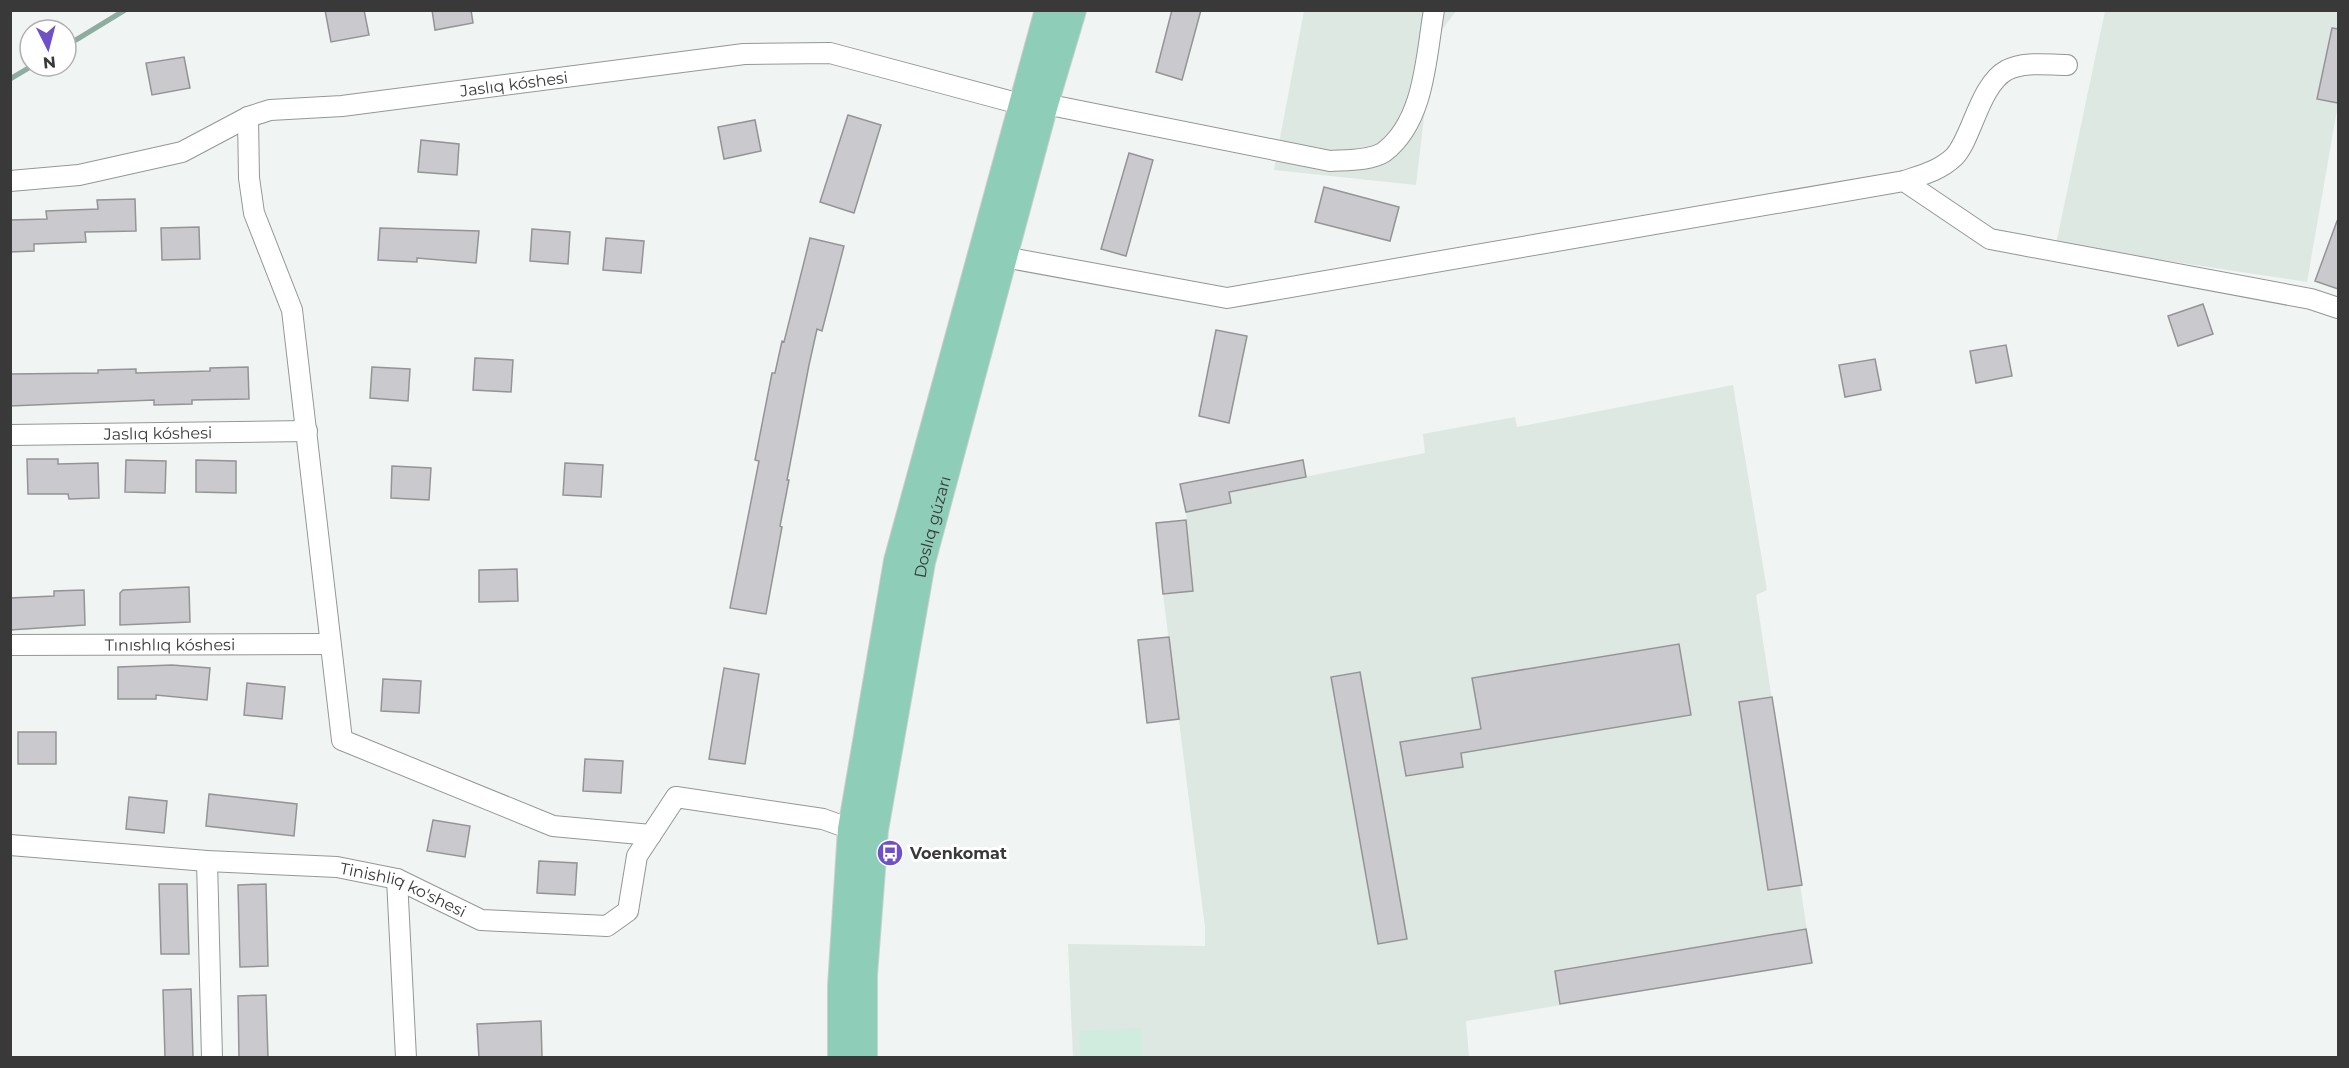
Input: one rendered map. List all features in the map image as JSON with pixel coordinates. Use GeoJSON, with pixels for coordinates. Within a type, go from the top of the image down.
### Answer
{"type":"FeatureCollection","features":[{"type":"Feature","properties":{"kind":"main road","name":"Doslıq gúzarı"},"geometry":{"type":"LineString","coordinates":[[864,1058],[864,975],[875,830],[881,795],[922,562],[1004,257],[1048,10]]}},
{"type":"Feature","properties":{"kind":"main road","name":"Doslıq gúzarı"},"geometry":{"type":"LineString","coordinates":[[841,1058],[841,986],[851,830],[897,561],[1033,104],[1073,10]]}},
{"type":"Feature","properties":{"kind":"street","name":"Jaslıq kóshesi"},"geometry":{"type":"LineString","coordinates":[[10,181],[79,175],[182,152],[248,117],[270,110],[342,106],[744,54],[830,53],[1033,104],[1330,161],[1356,159],[1383,153],[1405,128],[1419,98],[1434,10]]}},
{"type":"Feature","properties":{"kind":"street"},"geometry":{"type":"LineString","coordinates":[[1004,257],[1227,298],[1904,181],[1935,171],[1955,156],[1978,108],[1994,82],[2007,71],[2027,64],[2067,65]]}},
{"type":"Feature","properties":{"kind":"street"},"geometry":{"type":"LineString","coordinates":[[248,117],[249,178],[254,213],[292,310],[342,740],[553,826],[651,835]]}},
{"type":"Feature","properties":{"kind":"street"},"geometry":{"type":"LineString","coordinates":[[1904,181],[1990,239],[2311,299],[2338,308]]}},
{"type":"Feature","properties":{"kind":"street","name":"Jaslıq kóshesi"},"geometry":{"type":"LineString","coordinates":[[10,435],[307,431]]}},
{"type":"Feature","properties":{"kind":"street","name":"Tınıshlıq kóshesi"},"geometry":{"type":"LineString","coordinates":[[10,645],[330,644]]}},
{"type":"Feature","properties":{"kind":"street","name":"Tinishliq ko'shesi"},"geometry":{"type":"LineString","coordinates":[[10,845],[207,861],[337,867],[397,879],[482,920],[607,926],[628,911],[637,856],[676,797],[823,819],[851,830]]}},
{"type":"Feature","properties":{"kind":"street"},"geometry":{"type":"LineString","coordinates":[[207,861],[212,1058]]}},
{"type":"Feature","properties":{"kind":"street"},"geometry":{"type":"LineString","coordinates":[[397,879],[406,1058]]}},
{"type":"Feature","properties":{"kind":"shaded area"},"geometry":{"type":"Polygon","coordinates":[[[1304,11],[1456,11],[1433,42],[1416,185],[1274,170],[1304,11]]]}},
{"type":"Feature","properties":{"kind":"shaded area"},"geometry":{"type":"Polygon","coordinates":[[[2105,11],[2338,11],[2338,104],[2307,282],[2056,244],[2105,11]]]}},
{"type":"Feature","properties":{"kind":"shaded area"},"geometry":{"type":"Polygon","coordinates":[[[1733,385],[1767,590],[1756,595],[1812,963],[1466,1021],[1469,1057],[1073,1058],[1068,944],[1205,946],[1205,927],[1163,594],[1193,591],[1186,512],[1230,503],[1229,492],[1425,453],[1423,434],[1515,417],[1517,427],[1733,385]]]}},
{"type":"Feature","properties":{"kind":"green space"},"geometry":{"type":"Polygon","coordinates":[[[1141,1028],[1142,1057],[1080,1057],[1079,1031],[1141,1028]]]}},
{"type":"Feature","properties":{"kind":"building"},"geometry":{"type":"Polygon","coordinates":[[[325,10],[364,10],[369,35],[331,42],[325,10]]]}},
{"type":"Feature","properties":{"kind":"building"},"geometry":{"type":"Polygon","coordinates":[[[432,10],[471,10],[473,23],[435,30],[432,10]]]}},
{"type":"Feature","properties":{"kind":"building"},"geometry":{"type":"Polygon","coordinates":[[[1172,10],[1201,10],[1182,80],[1156,72],[1172,10]]]}},
{"type":"Feature","properties":{"kind":"building"},"geometry":{"type":"Polygon","coordinates":[[[2332,28],[2338,29],[2338,103],[2317,99],[2332,28]]]}},
{"type":"Feature","properties":{"kind":"building"},"geometry":{"type":"Polygon","coordinates":[[[184,57],[190,88],[152,95],[146,63],[184,57]]]}},
{"type":"Feature","properties":{"kind":"building"},"geometry":{"type":"Polygon","coordinates":[[[848,115],[881,125],[854,213],[820,202],[848,115]]]}},
{"type":"Feature","properties":{"kind":"building"},"geometry":{"type":"Polygon","coordinates":[[[755,120],[761,151],[724,159],[718,127],[755,120]]]}},
{"type":"Feature","properties":{"kind":"building"},"geometry":{"type":"Polygon","coordinates":[[[421,140],[459,144],[457,175],[418,172],[421,140]]]}},
{"type":"Feature","properties":{"kind":"building"},"geometry":{"type":"Polygon","coordinates":[[[1129,153],[1153,160],[1126,256],[1101,249],[1129,153]]]}},
{"type":"Feature","properties":{"kind":"building"},"geometry":{"type":"Polygon","coordinates":[[[1324,187],[1399,207],[1390,241],[1315,222],[1324,187]]]}},
{"type":"Feature","properties":{"kind":"building"},"geometry":{"type":"Polygon","coordinates":[[[135,199],[136,231],[85,232],[86,242],[34,244],[34,251],[10,252],[10,220],[47,219],[46,211],[98,209],[97,200],[135,199]]]}},
{"type":"Feature","properties":{"kind":"building"},"geometry":{"type":"Polygon","coordinates":[[[2338,221],[2338,289],[2315,281],[2338,221]]]}},
{"type":"Feature","properties":{"kind":"building"},"geometry":{"type":"Polygon","coordinates":[[[199,227],[200,259],[162,260],[161,228],[199,227]]]}},
{"type":"Feature","properties":{"kind":"building"},"geometry":{"type":"Polygon","coordinates":[[[380,228],[479,231],[476,263],[417,258],[417,262],[378,260],[380,228]]]}},
{"type":"Feature","properties":{"kind":"building"},"geometry":{"type":"Polygon","coordinates":[[[532,229],[570,232],[568,264],[530,261],[532,229]]]}},
{"type":"Feature","properties":{"kind":"building"},"geometry":{"type":"Polygon","coordinates":[[[606,238],[644,241],[641,273],[603,270],[606,238]]]}},
{"type":"Feature","properties":{"kind":"building"},"geometry":{"type":"Polygon","coordinates":[[[810,238],[844,246],[822,331],[817,329],[809,365],[787,480],[789,480],[780,526],[782,527],[766,614],[730,608],[759,461],[755,460],[772,373],[775,373],[782,341],[784,342],[810,238]]]}},
{"type":"Feature","properties":{"kind":"building"},"geometry":{"type":"Polygon","coordinates":[[[2203,304],[2213,334],[2178,346],[2168,316],[2203,304]]]}},
{"type":"Feature","properties":{"kind":"building"},"geometry":{"type":"Polygon","coordinates":[[[1216,330],[1247,336],[1229,423],[1199,416],[1216,330]]]}},
{"type":"Feature","properties":{"kind":"building"},"geometry":{"type":"Polygon","coordinates":[[[2006,345],[2012,376],[1976,383],[1970,351],[2006,345]]]}},
{"type":"Feature","properties":{"kind":"building"},"geometry":{"type":"Polygon","coordinates":[[[475,358],[513,360],[511,392],[473,390],[475,358]]]}},
{"type":"Feature","properties":{"kind":"building"},"geometry":{"type":"Polygon","coordinates":[[[1875,359],[1881,390],[1845,397],[1839,365],[1875,359]]]}},
{"type":"Feature","properties":{"kind":"building"},"geometry":{"type":"Polygon","coordinates":[[[248,367],[249,399],[192,400],[192,404],[154,405],[154,400],[10,406],[10,374],[98,373],[98,370],[136,369],[136,373],[210,371],[210,368],[248,367]]]}},
{"type":"Feature","properties":{"kind":"building"},"geometry":{"type":"Polygon","coordinates":[[[372,367],[410,369],[408,401],[370,398],[372,367]]]}},
{"type":"Feature","properties":{"kind":"building"},"geometry":{"type":"Polygon","coordinates":[[[27,459],[58,459],[58,464],[98,463],[99,498],[69,499],[68,494],[28,494],[27,459]]]}},
{"type":"Feature","properties":{"kind":"building"},"geometry":{"type":"Polygon","coordinates":[[[126,460],[166,461],[165,493],[125,492],[126,460]]]}},
{"type":"Feature","properties":{"kind":"building"},"geometry":{"type":"Polygon","coordinates":[[[196,460],[236,461],[236,493],[196,492],[196,460]]]}},
{"type":"Feature","properties":{"kind":"building"},"geometry":{"type":"Polygon","coordinates":[[[1303,460],[1306,477],[1229,492],[1231,503],[1186,512],[1180,484],[1303,460]]]}},
{"type":"Feature","properties":{"kind":"building"},"geometry":{"type":"Polygon","coordinates":[[[565,463],[603,465],[601,497],[563,495],[565,463]]]}},
{"type":"Feature","properties":{"kind":"building"},"geometry":{"type":"Polygon","coordinates":[[[392,466],[431,468],[429,500],[391,498],[392,466]]]}},
{"type":"Feature","properties":{"kind":"building"},"geometry":{"type":"Polygon","coordinates":[[[1186,520],[1193,591],[1163,594],[1156,523],[1186,520]]]}},
{"type":"Feature","properties":{"kind":"building"},"geometry":{"type":"Polygon","coordinates":[[[517,569],[518,601],[479,602],[479,570],[517,569]]]}},
{"type":"Feature","properties":{"kind":"building"},"geometry":{"type":"Polygon","coordinates":[[[189,587],[190,622],[120,625],[120,593],[123,590],[189,587]]]}},
{"type":"Feature","properties":{"kind":"building"},"geometry":{"type":"Polygon","coordinates":[[[84,590],[85,625],[10,630],[10,598],[54,596],[54,591],[84,590]]]}},
{"type":"Feature","properties":{"kind":"building"},"geometry":{"type":"Polygon","coordinates":[[[1169,637],[1179,719],[1147,723],[1138,640],[1169,637]]]}},
{"type":"Feature","properties":{"kind":"building"},"geometry":{"type":"Polygon","coordinates":[[[1679,644],[1691,715],[1461,753],[1463,767],[1406,776],[1400,742],[1481,729],[1472,678],[1679,644]]]}},
{"type":"Feature","properties":{"kind":"building"},"geometry":{"type":"Polygon","coordinates":[[[172,665],[210,668],[207,700],[156,695],[156,699],[118,699],[118,667],[172,665]]]}},
{"type":"Feature","properties":{"kind":"building"},"geometry":{"type":"Polygon","coordinates":[[[724,668],[759,674],[745,764],[709,759],[724,668]]]}},
{"type":"Feature","properties":{"kind":"building"},"geometry":{"type":"Polygon","coordinates":[[[1360,672],[1407,939],[1378,944],[1331,677],[1360,672]]]}},
{"type":"Feature","properties":{"kind":"building"},"geometry":{"type":"Polygon","coordinates":[[[383,679],[421,681],[419,713],[381,711],[383,679]]]}},
{"type":"Feature","properties":{"kind":"building"},"geometry":{"type":"Polygon","coordinates":[[[247,683],[285,687],[282,719],[244,715],[247,683]]]}},
{"type":"Feature","properties":{"kind":"building"},"geometry":{"type":"Polygon","coordinates":[[[1772,697],[1802,885],[1768,890],[1739,702],[1772,697]]]}},
{"type":"Feature","properties":{"kind":"building"},"geometry":{"type":"Polygon","coordinates":[[[18,732],[56,732],[56,764],[18,764],[18,732]]]}},
{"type":"Feature","properties":{"kind":"building"},"geometry":{"type":"Polygon","coordinates":[[[585,759],[623,761],[621,793],[583,791],[585,759]]]}},
{"type":"Feature","properties":{"kind":"building"},"geometry":{"type":"Polygon","coordinates":[[[209,794],[297,804],[294,836],[206,826],[209,794]]]}},
{"type":"Feature","properties":{"kind":"building"},"geometry":{"type":"Polygon","coordinates":[[[129,797],[167,801],[164,833],[126,829],[129,797]]]}},
{"type":"Feature","properties":{"kind":"building"},"geometry":{"type":"Polygon","coordinates":[[[433,820],[470,826],[465,857],[427,851],[433,820]]]}},
{"type":"Feature","properties":{"kind":"building"},"geometry":{"type":"Polygon","coordinates":[[[539,861],[577,863],[575,895],[537,893],[539,861]]]}},
{"type":"Feature","properties":{"kind":"building"},"geometry":{"type":"Polygon","coordinates":[[[159,884],[187,884],[189,954],[161,954],[159,884]]]}},
{"type":"Feature","properties":{"kind":"building"},"geometry":{"type":"Polygon","coordinates":[[[266,884],[268,966],[240,967],[238,885],[266,884]]]}},
{"type":"Feature","properties":{"kind":"building"},"geometry":{"type":"Polygon","coordinates":[[[1806,929],[1812,963],[1560,1004],[1555,971],[1806,929]]]}},
{"type":"Feature","properties":{"kind":"building"},"geometry":{"type":"Polygon","coordinates":[[[191,989],[193,1058],[165,1058],[163,990],[191,989]]]}},
{"type":"Feature","properties":{"kind":"building"},"geometry":{"type":"Polygon","coordinates":[[[266,995],[268,1058],[239,1058],[238,996],[266,995]]]}},
{"type":"Feature","properties":{"kind":"building"},"geometry":{"type":"Polygon","coordinates":[[[541,1021],[542,1057],[479,1058],[477,1024],[541,1021]]]}},
{"type":"Feature","properties":{"kind":"waterway"},"geometry":{"type":"LineString","coordinates":[[78,39],[125,10]]}},
{"type":"Feature","properties":{"kind":"waterway"},"geometry":{"type":"LineString","coordinates":[[10,79],[18,74]]}},
{"type":"Feature","properties":{"kind":"place","name":"Voenkomat"},"geometry":{"type":"Point","coordinates":[890,853]}}]}
